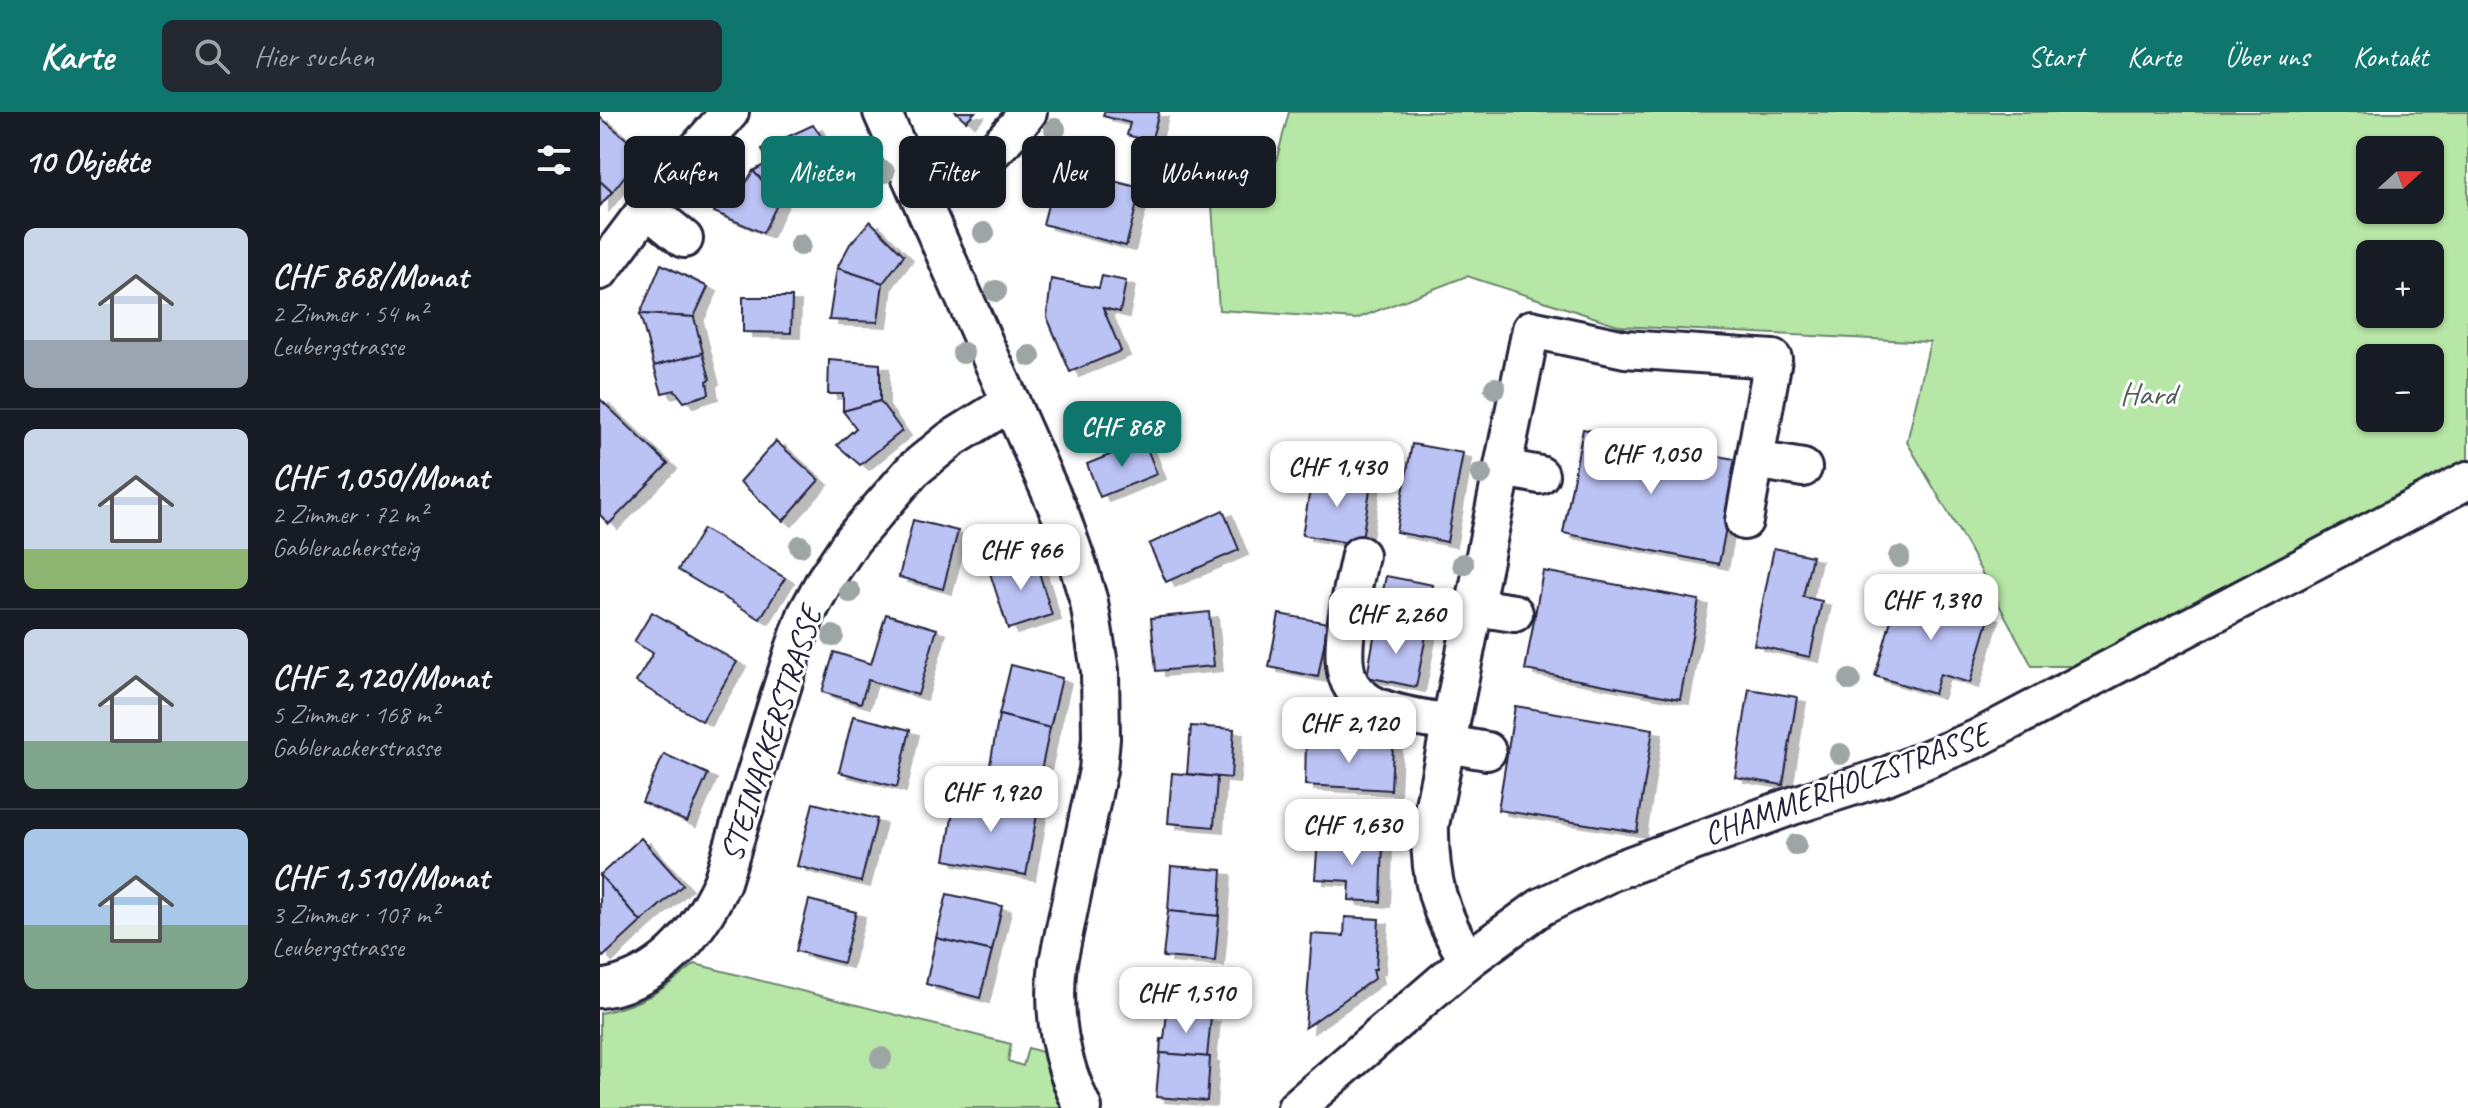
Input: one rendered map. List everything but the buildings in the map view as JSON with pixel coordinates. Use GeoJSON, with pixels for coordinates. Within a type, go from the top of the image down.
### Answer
{"type":"FeatureCollection","features":[{"type":"Feature","properties":{"kind":"street"},"geometry":{"type":"LineString","coordinates":[[709,136],[730,112]]}},
{"type":"Feature","properties":{"kind":"street"},"geometry":{"type":"LineString","coordinates":[[882,112],[899,149]]}},
{"type":"Feature","properties":{"kind":"street"},"geometry":{"type":"LineString","coordinates":[[1006,136],[1028,112]]}},
{"type":"Feature","properties":{"kind":"street"},"geometry":{"type":"LineString","coordinates":[[600,271],[646,208],[684,239]]}},
{"type":"Feature","properties":{"kind":"street"},"geometry":{"type":"LineString","coordinates":[[925,208],[1075,554],[1089,602],[1100,671],[1102,727],[1098,770],[1058,962],[1055,990],[1061,1050],[1083,1108]]}},
{"type":"Feature","properties":{"kind":"street"},"geometry":{"type":"LineString","coordinates":[[1468,960],[1450,931],[1439,904],[1429,853],[1430,825],[1531,329],[1625,349],[1773,359],[1744,521]]}},
{"type":"Feature","properties":{"kind":"street","name":"STEINACKERSTRASSE"},"geometry":{"type":"LineString","coordinates":[[600,989],[637,979],[660,966],[676,953],[708,912],[722,882],[806,615],[852,540],[913,470],[950,440],[1011,402]]}},
{"type":"Feature","properties":{"kind":"street"},"geometry":{"type":"LineString","coordinates":[[1755,460],[1803,468]]}},
{"type":"Feature","properties":{"kind":"street"},"geometry":{"type":"LineString","coordinates":[[1503,468],[1540,475]]}},
{"type":"Feature","properties":{"kind":"street","name":"CHAMMERHOLZSTRASSE"},"geometry":{"type":"LineString","coordinates":[[1296,1108],[1468,960],[1541,907],[1612,872],[1792,806],[1886,776],[1976,739],[2468,480]]}},
{"type":"Feature","properties":{"kind":"street"},"geometry":{"type":"LineString","coordinates":[[1360,555],[1347,624],[1344,659],[1348,678],[1358,693],[1375,706],[1449,733],[1487,751]]}},
{"type":"Feature","properties":{"kind":"street"},"geometry":{"type":"LineString","coordinates":[[1475,607],[1514,613]]}},
{"type":"Feature","properties":{"kind":"green space","name":"Hard"},"geometry":{"type":"Polygon","coordinates":[[[1289,112],[2468,112],[2468,480],[2114,666],[2032,666],[1907,442],[1930,342],[1621,326],[1467,276],[1356,319],[1219,310],[1212,208],[1276,208],[1276,161],[1289,112]]]}},
{"type":"Feature","properties":{"kind":"green space"},"geometry":{"type":"Polygon","coordinates":[[[695,964],[1011,1044],[1008,1061],[1023,1066],[1028,1048],[1046,1053],[1066,1108],[600,1108],[600,1013],[651,995],[695,964]]]}}]}
